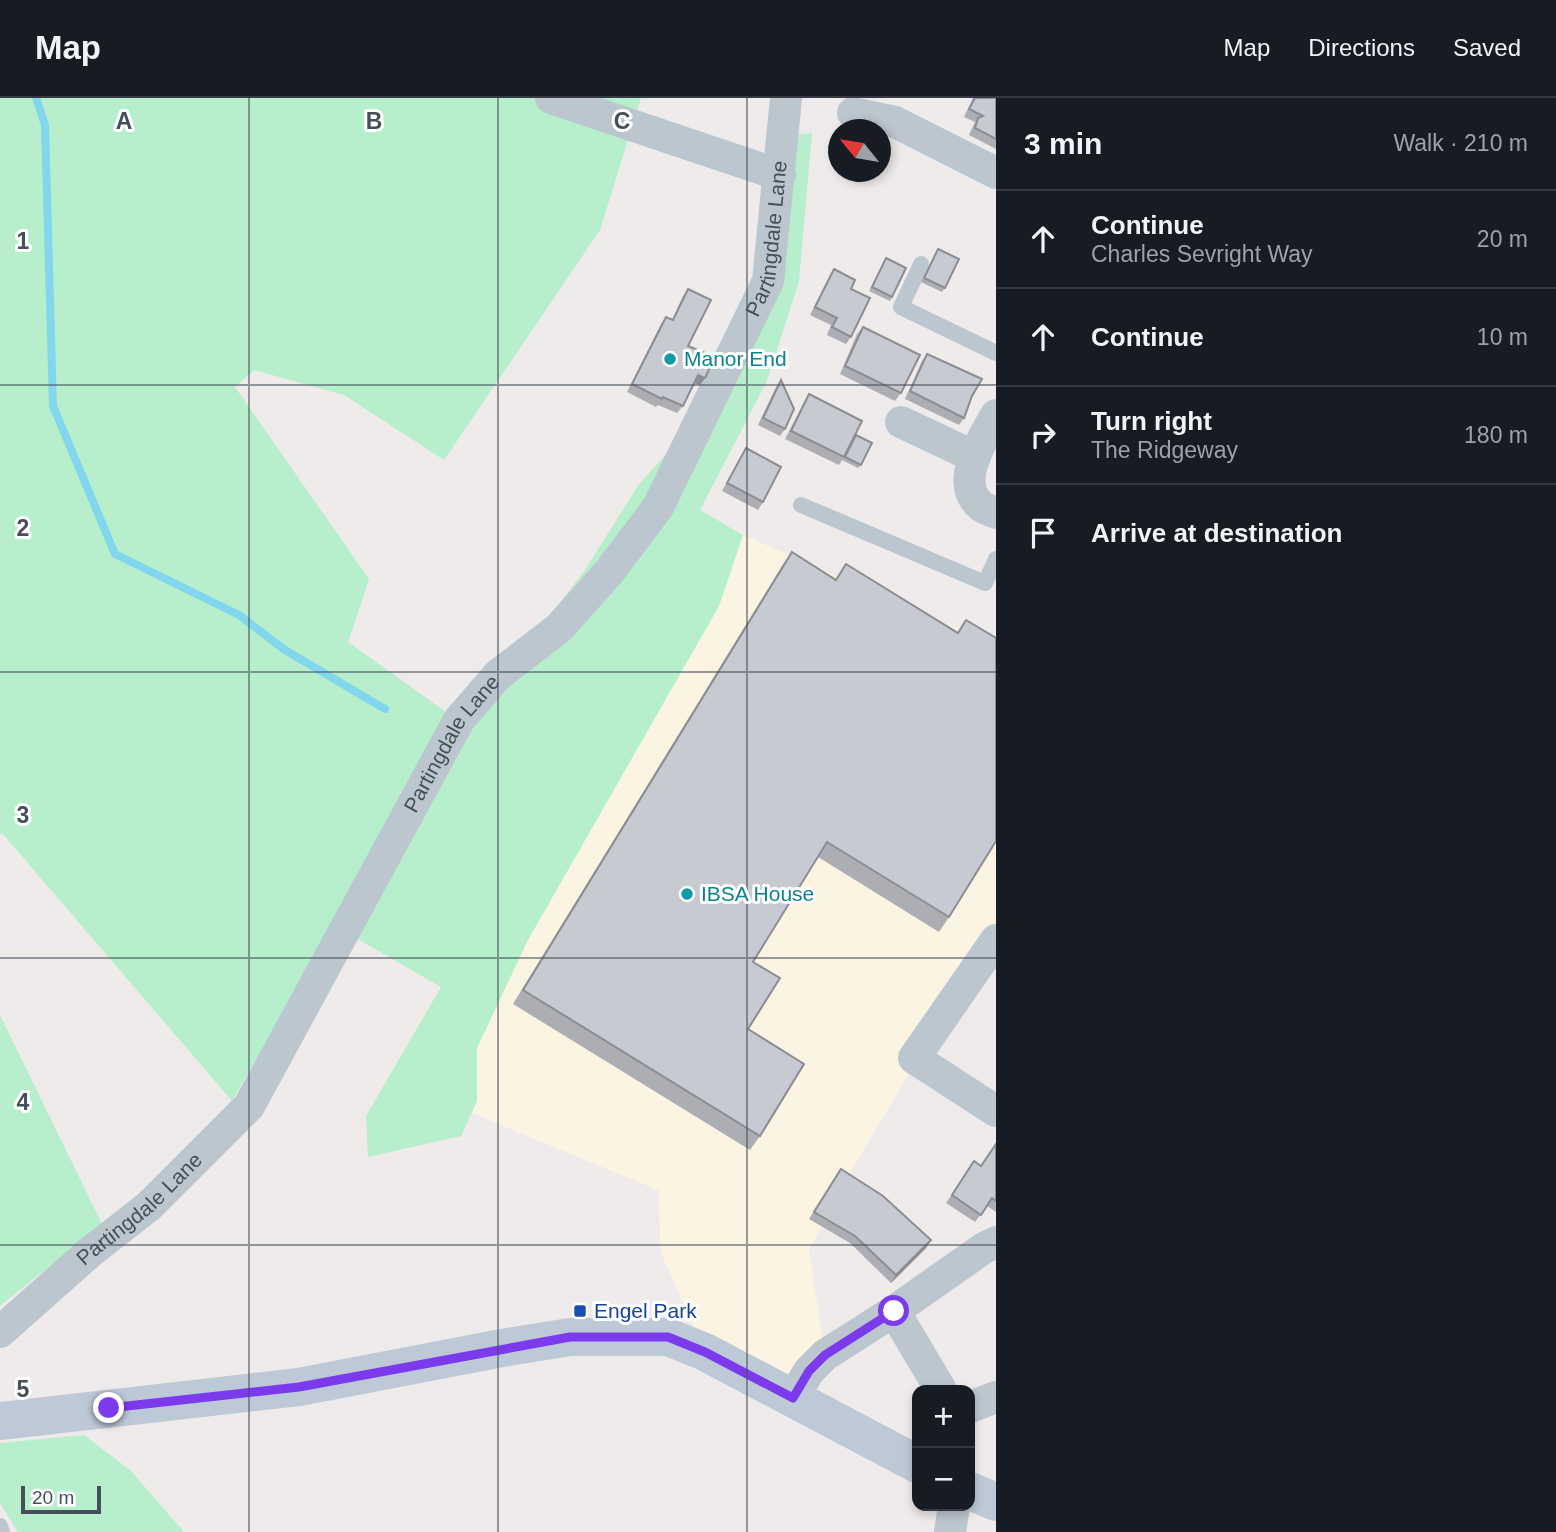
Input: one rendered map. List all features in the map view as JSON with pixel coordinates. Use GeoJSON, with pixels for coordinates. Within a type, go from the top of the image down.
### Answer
{"type":"FeatureCollection","features":[{"type":"Feature","properties":{"kind":"main road"},"geometry":{"type":"LineString","coordinates":[[0,1421],[299,1387],[570,1337],[668,1337],[705,1352],[912,1461]]}},
{"type":"Feature","properties":{"kind":"main road"},"geometry":{"type":"LineString","coordinates":[[975,1493],[996,1502]]}},
{"type":"Feature","properties":{"kind":"street"},"geometry":{"type":"LineString","coordinates":[[551,98],[780,175]]}},
{"type":"Feature","properties":{"kind":"street","name":"Partingdale Lane"},"geometry":{"type":"LineString","coordinates":[[0,1332],[89,1253],[149,1206],[249,1106],[460,720],[498,675],[559,628],[610,572],[658,507],[768,281],[786,98]]}},
{"type":"Feature","properties":{"kind":"street"},"geometry":{"type":"LineString","coordinates":[[853,113],[900,110],[996,173]]}},
{"type":"Feature","properties":{"kind":"street"},"geometry":{"type":"LineString","coordinates":[[996,415],[970,472],[970,491],[981,506],[996,513]]}},
{"type":"Feature","properties":{"kind":"street"},"geometry":{"type":"LineString","coordinates":[[901,422],[975,457]]}},
{"type":"Feature","properties":{"kind":"street"},"geometry":{"type":"LineString","coordinates":[[996,940],[914,1058],[996,1111]]}},
{"type":"Feature","properties":{"kind":"street"},"geometry":{"type":"LineString","coordinates":[[793,1398],[809,1371],[825,1355],[996,1242]]}},
{"type":"Feature","properties":{"kind":"street"},"geometry":{"type":"LineString","coordinates":[[894,1311],[938,1385]]}},
{"type":"Feature","properties":{"kind":"street"},"geometry":{"type":"LineString","coordinates":[[975,1405],[996,1397]]}},
{"type":"Feature","properties":{"kind":"street"},"geometry":{"type":"LineString","coordinates":[[950,1532],[953,1511]]}},
{"type":"Feature","properties":{"kind":"lane"},"geometry":{"type":"LineString","coordinates":[[921,264],[901,307],[996,353]]}},
{"type":"Feature","properties":{"kind":"lane"},"geometry":{"type":"LineString","coordinates":[[801,505],[990,586],[996,559]]}},
{"type":"Feature","properties":{"kind":"lane"},"geometry":{"type":"LineString","coordinates":[[0,1526],[2,1532]]}},
{"type":"Feature","properties":{"kind":"shaded area"},"geometry":{"type":"Polygon","coordinates":[[[743,535],[996,646],[996,938],[982,952],[859,1157],[809,1250],[825,1355],[793,1398],[705,1352],[661,1253],[658,1190],[438,1099],[482,1008],[743,535]]]}},
{"type":"Feature","properties":{"kind":"green space"},"geometry":{"type":"Polygon","coordinates":[[[0,98],[641,98],[600,230],[444,460],[344,395],[254,370],[235,387],[369,579],[348,642],[453,717],[232,1101],[2,833],[0,835],[0,98]]]}},
{"type":"Feature","properties":{"kind":"green space"},"geometry":{"type":"Polygon","coordinates":[[[812,133],[799,281],[767,381],[700,510],[743,535],[719,606],[528,940],[477,1048],[477,1101],[461,1136],[368,1157],[366,1116],[441,987],[354,937],[483,702],[585,570],[639,484],[686,432],[748,339],[790,135],[812,133]]]}},
{"type":"Feature","properties":{"kind":"green space"},"geometry":{"type":"Polygon","coordinates":[[[0,1015],[102,1224],[0,1306],[0,1015]]]}},
{"type":"Feature","properties":{"kind":"green space"},"geometry":{"type":"Polygon","coordinates":[[[84,1435],[130,1470],[184,1532],[18,1532],[0,1503],[0,1443],[84,1435]]]}},
{"type":"Feature","properties":{"kind":"building"},"geometry":{"type":"Polygon","coordinates":[[[975,98],[996,98],[996,139],[975,128],[978,118],[983,116],[969,109],[975,98]]]}},
{"type":"Feature","properties":{"kind":"building"},"geometry":{"type":"Polygon","coordinates":[[[938,249],[959,259],[945,288],[924,278],[938,249]]]}},
{"type":"Feature","properties":{"kind":"building"},"geometry":{"type":"Polygon","coordinates":[[[886,258],[906,268],[892,297],[872,287],[886,258]]]}},
{"type":"Feature","properties":{"kind":"building"},"geometry":{"type":"Polygon","coordinates":[[[834,269],[855,280],[851,289],[870,298],[851,337],[832,327],[837,318],[815,307],[834,269]]]}},
{"type":"Feature","properties":{"kind":"building","name":"Manor End"},"geometry":{"type":"Polygon","coordinates":[[[688,289],[711,300],[688,346],[715,357],[705,378],[698,375],[683,406],[632,384],[666,317],[673,320],[688,289]]]}},
{"type":"Feature","properties":{"kind":"building"},"geometry":{"type":"Polygon","coordinates":[[[863,327],[920,355],[901,393],[845,366],[863,327]]]}},
{"type":"Feature","properties":{"kind":"building"},"geometry":{"type":"Polygon","coordinates":[[[927,354],[982,379],[964,418],[910,391],[927,354]]]}},
{"type":"Feature","properties":{"kind":"building"},"geometry":{"type":"Polygon","coordinates":[[[781,380],[794,409],[785,429],[763,418],[781,380]]]}},
{"type":"Feature","properties":{"kind":"building"},"geometry":{"type":"Polygon","coordinates":[[[809,394],[862,421],[844,457],[791,431],[809,394]]]}},
{"type":"Feature","properties":{"kind":"building"},"geometry":{"type":"Polygon","coordinates":[[[856,435],[872,443],[861,465],[845,457],[856,435]]]}},
{"type":"Feature","properties":{"kind":"building"},"geometry":{"type":"Polygon","coordinates":[[[746,448],[781,467],[763,502],[727,483],[746,448]]]}},
{"type":"Feature","properties":{"kind":"building","name":"IBSA House"},"geometry":{"type":"Polygon","coordinates":[[[792,552],[836,580],[846,564],[958,633],[966,620],[996,638],[996,841],[949,917],[827,842],[753,962],[780,978],[748,1029],[804,1064],[760,1136],[523,990],[792,552]]]}},
{"type":"Feature","properties":{"kind":"building"},"geometry":{"type":"Polygon","coordinates":[[[996,1144],[996,1201],[992,1198],[981,1215],[952,1195],[974,1161],[981,1166],[996,1144]]]}},
{"type":"Feature","properties":{"kind":"building"},"geometry":{"type":"Polygon","coordinates":[[[841,1169],[883,1196],[931,1240],[896,1275],[855,1236],[814,1212],[841,1169]]]}},
{"type":"Feature","properties":{"kind":"waterway"},"geometry":{"type":"LineString","coordinates":[[36,98],[45,125],[53,406],[115,554],[239,615],[285,650],[385,709]]}},
{"type":"Feature","properties":{"kind":"place","name":"Manor End"},"geometry":{"type":"Point","coordinates":[670,359]}},
{"type":"Feature","properties":{"kind":"place","name":"IBSA House"},"geometry":{"type":"Point","coordinates":[687,894]}},
{"type":"Feature","properties":{"kind":"place","name":"Engel Park"},"geometry":{"type":"Point","coordinates":[580,1311]}},
{"type":"Feature","properties":{"kind":"route"},"geometry":{"type":"LineString","coordinates":[[109,1408],[299,1387],[570,1337],[668,1337],[705,1352],[793,1398],[809,1371],[825,1355],[894,1311]]}}]}
